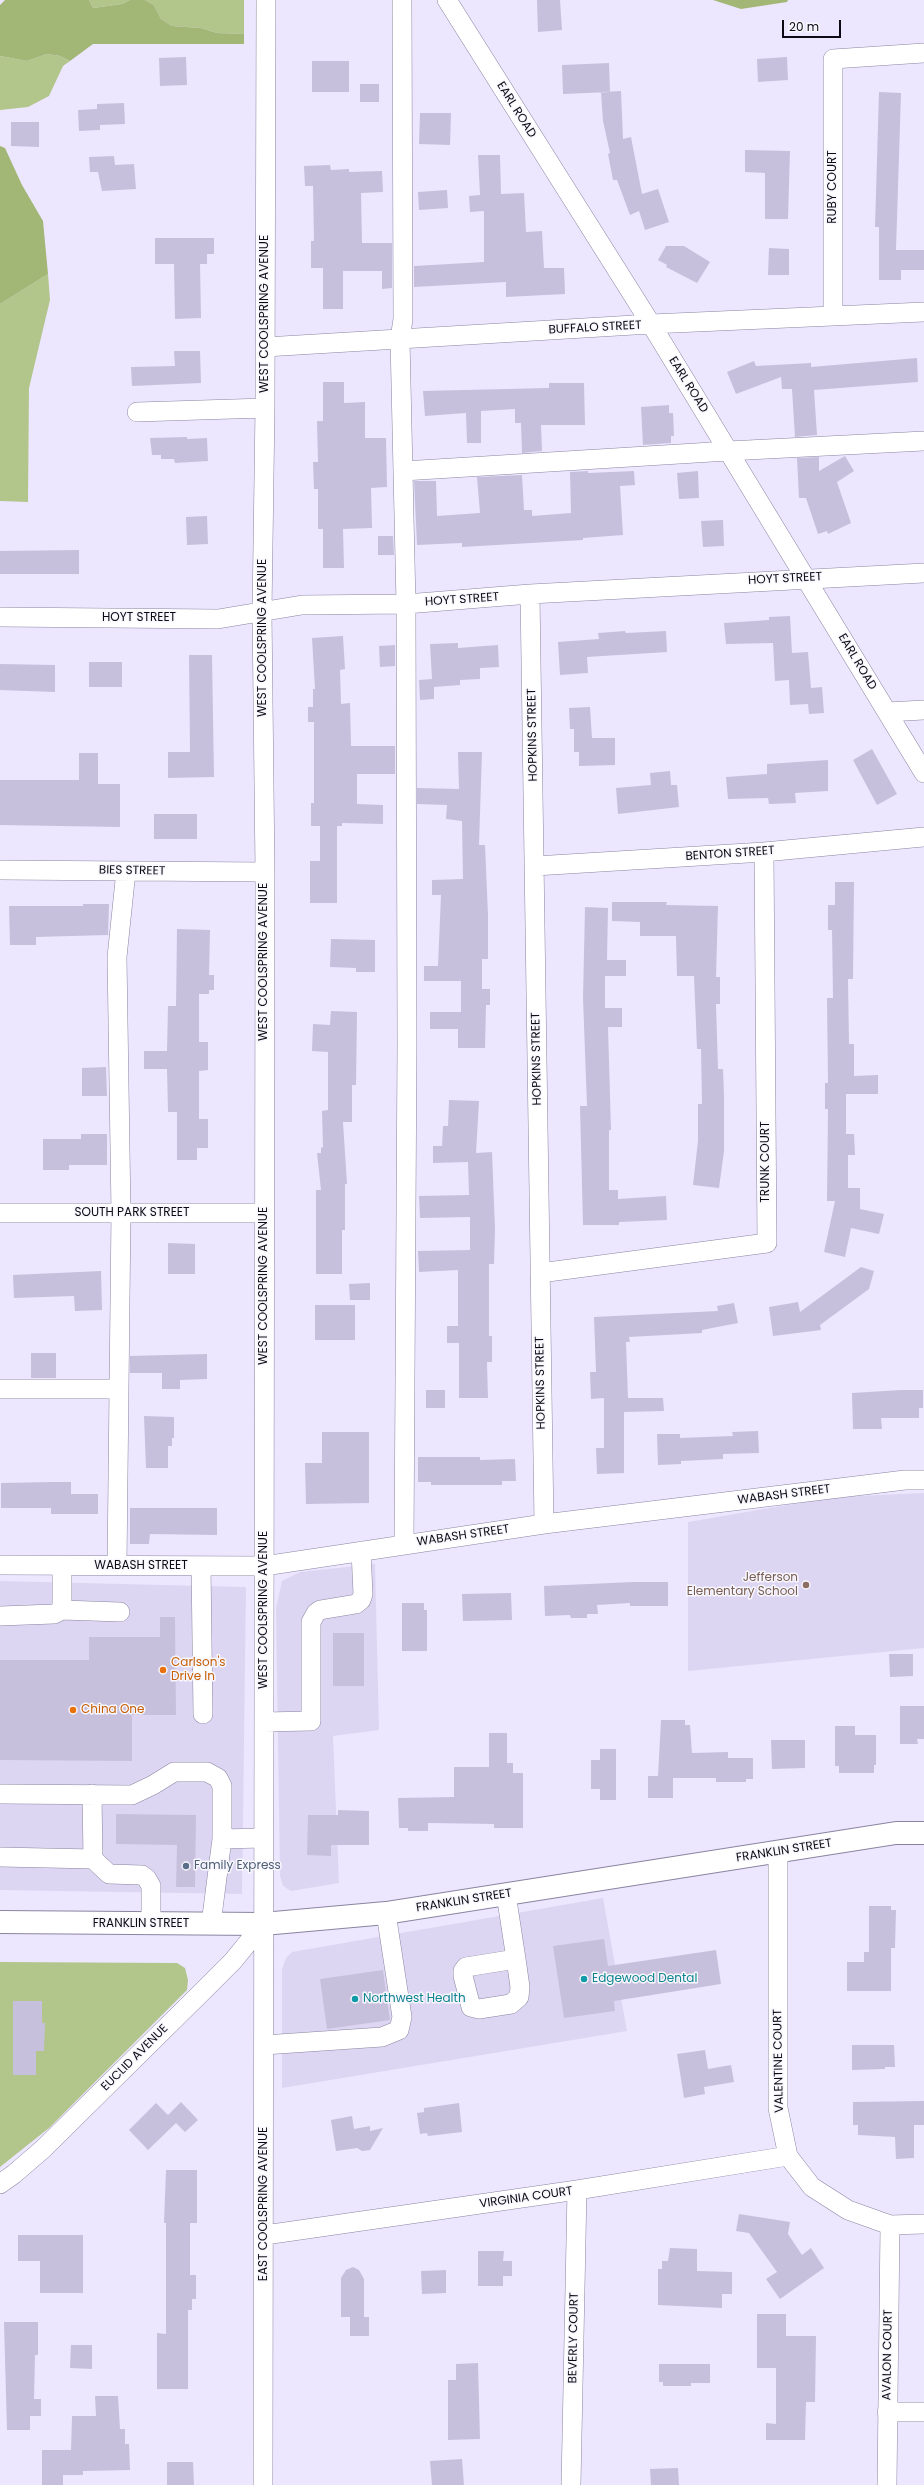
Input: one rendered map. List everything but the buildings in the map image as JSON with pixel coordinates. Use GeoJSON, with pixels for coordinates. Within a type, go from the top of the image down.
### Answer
{"type":"FeatureCollection","features":[{"type":"Feature","properties":{"kind":"main road","name":"FRANKLIN STREET"},"geometry":{"type":"LineString","coordinates":[[0,1922],[263,1924],[386,1913],[896,1833],[924,1833]]}},
{"type":"Feature","properties":{"kind":"street","name":"WEST COOLSPRING AVENUE"},"geometry":{"type":"LineString","coordinates":[[263,1924],[264,872],[262,612],[265,408],[266,0]]}},
{"type":"Feature","properties":{"kind":"street"},"geometry":{"type":"LineString","coordinates":[[402,0],[403,318],[400,339],[406,604],[407,1054],[404,1545]]}},
{"type":"Feature","properties":{"kind":"street","name":"EARL ROAD"},"geometry":{"type":"LineString","coordinates":[[447,0],[651,324],[807,578],[924,773]]}},
{"type":"Feature","properties":{"kind":"street","name":"RUBY COURT"},"geometry":{"type":"LineString","coordinates":[[834,316],[833,58],[924,53]]}},
{"type":"Feature","properties":{"kind":"street","name":"BUFFALO STREET"},"geometry":{"type":"LineString","coordinates":[[265,347],[651,324],[924,312]]}},
{"type":"Feature","properties":{"kind":"street"},"geometry":{"type":"LineString","coordinates":[[137,412],[265,408]]}},
{"type":"Feature","properties":{"kind":"street"},"geometry":{"type":"LineString","coordinates":[[403,472],[728,451],[924,441]]}},
{"type":"Feature","properties":{"kind":"street","name":"HOYT STREET"},"geometry":{"type":"LineString","coordinates":[[0,618],[218,619],[302,605],[406,604],[530,594],[807,578],[924,573]]}},
{"type":"Feature","properties":{"kind":"street","name":"HOPKINS STREET"},"geometry":{"type":"LineString","coordinates":[[530,594],[544,1524]]}},
{"type":"Feature","properties":{"kind":"street"},"geometry":{"type":"LineString","coordinates":[[887,712],[924,710]]}},
{"type":"Feature","properties":{"kind":"street","name":"BENTON STREET"},"geometry":{"type":"LineString","coordinates":[[535,866],[764,852],[924,838]]}},
{"type":"Feature","properties":{"kind":"street","name":"TRUNK COURT"},"geometry":{"type":"LineString","coordinates":[[540,1273],[767,1243],[764,852]]}},
{"type":"Feature","properties":{"kind":"street","name":"BIES STREET"},"geometry":{"type":"LineString","coordinates":[[0,870],[264,872]]}},
{"type":"Feature","properties":{"kind":"street"},"geometry":{"type":"LineString","coordinates":[[116,1565],[121,1213],[117,958],[126,871]]}},
{"type":"Feature","properties":{"kind":"street","name":"SOUTH PARK STREET"},"geometry":{"type":"LineString","coordinates":[[0,1213],[264,1213]]}},
{"type":"Feature","properties":{"kind":"street"},"geometry":{"type":"LineString","coordinates":[[0,1389],[119,1389]]}},
{"type":"Feature","properties":{"kind":"street","name":"WABASH STREET"},"geometry":{"type":"LineString","coordinates":[[0,1565],[264,1566],[544,1524],[897,1481],[924,1480]]}},
{"type":"Feature","properties":{"kind":"street"},"geometry":{"type":"LineString","coordinates":[[264,1722],[311,1721],[311,1622],[316,1613],[320,1610],[356,1604],[361,1600],[363,1594],[361,1551]]}},
{"type":"Feature","properties":{"kind":"street"},"geometry":{"type":"LineString","coordinates":[[62,1565],[62,1610]]}},
{"type":"Feature","properties":{"kind":"street"},"geometry":{"type":"LineString","coordinates":[[201,1566],[203,1714]]}},
{"type":"Feature","properties":{"kind":"street"},"geometry":{"type":"LineString","coordinates":[[0,1616],[54,1614],[62,1610],[120,1612]]}},
{"type":"Feature","properties":{"kind":"street"},"geometry":{"type":"LineString","coordinates":[[0,1794],[132,1795],[153,1785],[174,1772],[207,1772],[218,1778],[222,1786],[222,1839],[211,1924]]}},
{"type":"Feature","properties":{"kind":"street"},"geometry":{"type":"LineString","coordinates":[[92,1794],[93,1859]]}},
{"type":"Feature","properties":{"kind":"street"},"geometry":{"type":"LineString","coordinates":[[222,1839],[264,1838]]}},
{"type":"Feature","properties":{"kind":"street","name":"VALENTINE COURT"},"geometry":{"type":"LineString","coordinates":[[778,1852],[778,2108],[788,2156],[812,2187],[848,2210],[890,2226],[924,2224]]}},
{"type":"Feature","properties":{"kind":"street"},"geometry":{"type":"LineString","coordinates":[[0,1857],[93,1859],[109,1874],[142,1875],[148,1879],[151,1886],[151,1924]]}},
{"type":"Feature","properties":{"kind":"street"},"geometry":{"type":"LineString","coordinates":[[506,1894],[516,1959]]}},
{"type":"Feature","properties":{"kind":"street"},"geometry":{"type":"LineString","coordinates":[[264,2045],[382,2037],[399,2030],[402,2017],[386,1913]]}},
{"type":"Feature","properties":{"kind":"street","name":"EAST COOLSPRING AVENUE"},"geometry":{"type":"LineString","coordinates":[[263,1924],[263,2485]]}},
{"type":"Feature","properties":{"kind":"street","name":"EUCLID AVENUE"},"geometry":{"type":"LineString","coordinates":[[0,2184],[43,2149],[186,2008],[233,1961],[263,1924]]}},
{"type":"Feature","properties":{"kind":"street","name":"VIRGINIA COURT"},"geometry":{"type":"LineString","coordinates":[[264,2236],[577,2190],[788,2156]]}},
{"type":"Feature","properties":{"kind":"street","name":"BEVERLY COURT"},"geometry":{"type":"LineString","coordinates":[[571,2485],[577,2190]]}},
{"type":"Feature","properties":{"kind":"street","name":"AVALON COURT"},"geometry":{"type":"LineString","coordinates":[[887,2485],[890,2226]]}},
{"type":"Feature","properties":{"kind":"street"},"geometry":{"type":"LineString","coordinates":[[887,2412],[924,2412]]}},
{"type":"Feature","properties":{"kind":"shaded area","name":"Jefferson Elementary School"},"geometry":{"type":"Polygon","coordinates":[[[924,1493],[924,1648],[688,1671],[688,1522],[834,1497],[924,1493]]]}},
{"type":"Feature","properties":{"kind":"shaded area"},"geometry":{"type":"Polygon","coordinates":[[[375,1564],[379,1730],[333,1736],[339,1883],[291,1891],[283,1886],[280,1876],[276,1608],[282,1581],[300,1572],[375,1564]]]}},
{"type":"Feature","properties":{"kind":"shaded area"},"geometry":{"type":"Polygon","coordinates":[[[0,1581],[246,1587],[242,1894],[0,1890],[0,1581]]]}},
{"type":"Feature","properties":{"kind":"shaded area"},"geometry":{"type":"Polygon","coordinates":[[[603,1898],[627,2031],[282,2088],[282,1969],[286,1958],[292,1952],[603,1898]]]}},
{"type":"Feature","properties":{"kind":"green space"},"geometry":{"type":"Polygon","coordinates":[[[5,0],[89,0],[93,8],[122,4],[130,0],[145,0],[154,5],[161,19],[172,26],[201,28],[217,33],[244,34],[244,44],[93,44],[70,61],[60,56],[47,54],[27,61],[0,56],[0,5],[5,0]]]}},
{"type":"Feature","properties":{"kind":"green space"},"geometry":{"type":"Polygon","coordinates":[[[89,0],[130,0],[122,4],[93,8],[89,0]]]}},
{"type":"Feature","properties":{"kind":"green space"},"geometry":{"type":"Polygon","coordinates":[[[145,0],[244,0],[244,34],[217,33],[201,28],[172,26],[161,19],[154,5],[145,0]]]}},
{"type":"Feature","properties":{"kind":"green space"},"geometry":{"type":"Polygon","coordinates":[[[713,0],[788,0],[787,2],[741,9],[713,0]]]}},
{"type":"Feature","properties":{"kind":"green space"},"geometry":{"type":"Polygon","coordinates":[[[47,54],[60,56],[70,61],[63,66],[49,96],[28,107],[0,110],[0,56],[27,61],[47,54]]]}},
{"type":"Feature","properties":{"kind":"green space"},"geometry":{"type":"Polygon","coordinates":[[[0,146],[5,148],[22,185],[43,221],[48,274],[0,304],[0,146]]]}},
{"type":"Feature","properties":{"kind":"green space"},"geometry":{"type":"Polygon","coordinates":[[[48,274],[50,300],[29,388],[28,502],[0,501],[0,304],[48,274]]]}},
{"type":"Feature","properties":{"kind":"green space"},"geometry":{"type":"Polygon","coordinates":[[[0,1962],[177,1963],[185,1968],[188,1980],[187,1990],[49,2128],[0,2167],[0,1962]]]}},
{"type":"Feature","properties":{"kind":"place","name":"Jefferson Elementary School"},"geometry":{"type":"Point","coordinates":[806,1585]}},
{"type":"Feature","properties":{"kind":"place","name":"Carlson's Drive In"},"geometry":{"type":"Point","coordinates":[163,1670]}},
{"type":"Feature","properties":{"kind":"place","name":"China One"},"geometry":{"type":"Point","coordinates":[73,1710]}},
{"type":"Feature","properties":{"kind":"place","name":"Family Express"},"geometry":{"type":"Point","coordinates":[186,1866]}},
{"type":"Feature","properties":{"kind":"place","name":"Edgewood Dental"},"geometry":{"type":"Point","coordinates":[584,1979]}},
{"type":"Feature","properties":{"kind":"place","name":"Northwest Health"},"geometry":{"type":"Point","coordinates":[355,1999]}}]}
